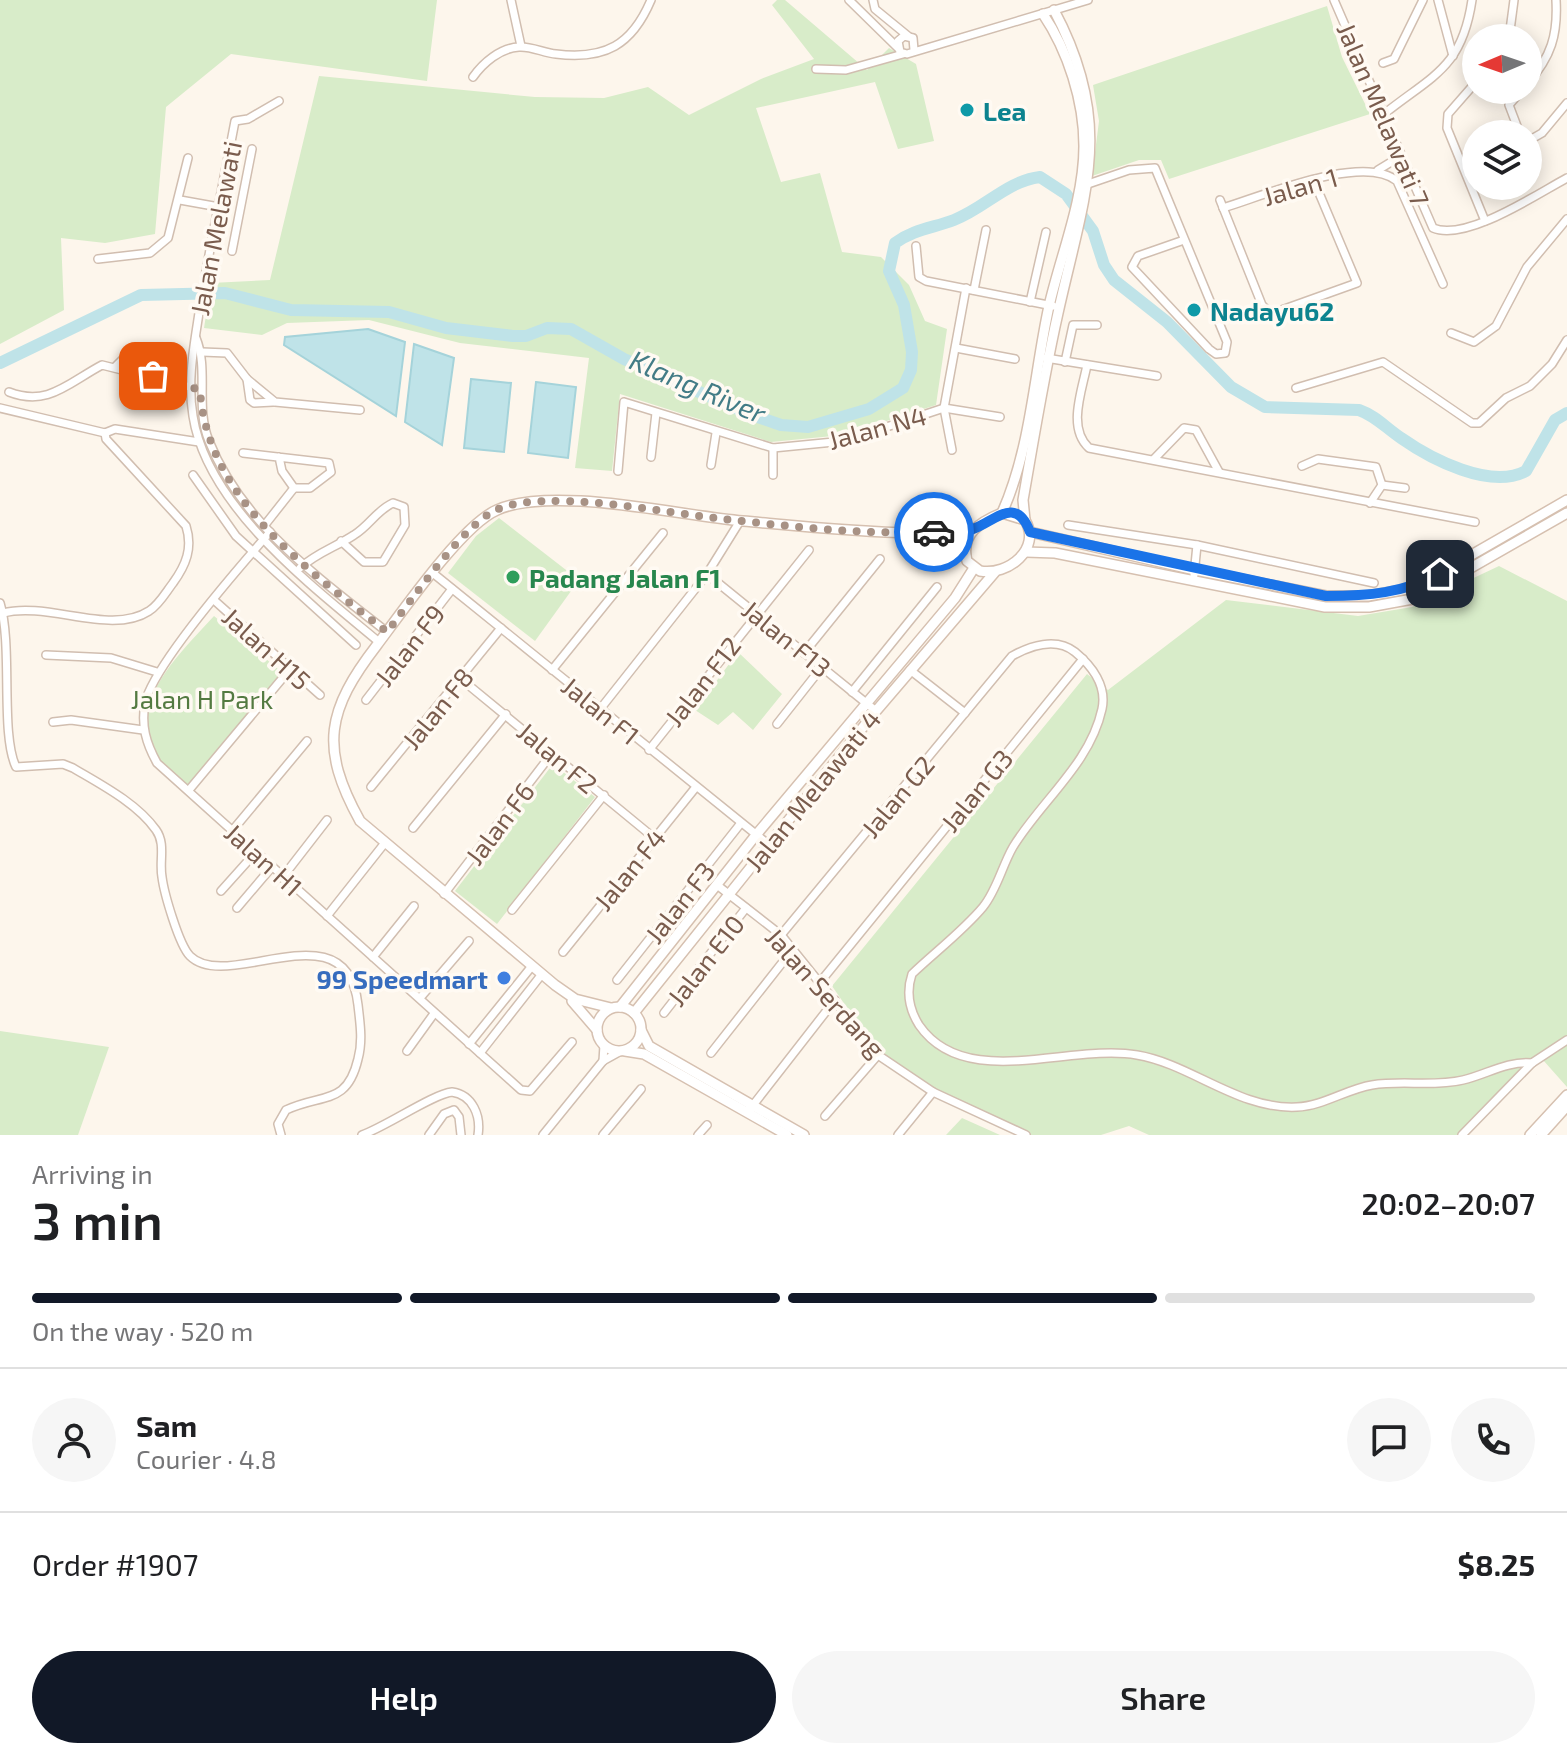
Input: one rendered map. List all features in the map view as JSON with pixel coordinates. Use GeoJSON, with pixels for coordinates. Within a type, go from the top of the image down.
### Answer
{"type":"FeatureCollection","features":[{"type":"Feature","properties":{"kind":"main road"},"geometry":{"type":"LineString","coordinates":[[1049,12],[1073,47],[1089,106],[1092,147],[1088,184],[1079,207]]}},
{"type":"Feature","properties":{"kind":"main road"},"geometry":{"type":"LineString","coordinates":[[787,1135],[751,1108],[649,1046],[634,1013],[575,999],[555,985],[360,821],[343,790],[334,761],[339,705],[349,681],[387,632],[470,529],[496,510],[518,505],[586,503],[740,521],[912,533],[973,529],[1002,513],[1018,472],[1079,207],[1082,124],[1069,67],[1049,12]]}},
{"type":"Feature","properties":{"kind":"main road"},"geometry":{"type":"LineString","coordinates":[[1026,552],[1030,532],[1023,500],[1044,358]]}},
{"type":"Feature","properties":{"kind":"main road"},"geometry":{"type":"LineString","coordinates":[[912,533],[945,540],[966,556],[974,568],[995,572],[1026,552],[1055,553],[1326,596],[1368,596],[1414,588],[1480,553],[1567,500]]}},
{"type":"Feature","properties":{"kind":"main road"},"geometry":{"type":"LineString","coordinates":[[1002,513],[1025,520]]}},
{"type":"Feature","properties":{"kind":"main road"},"geometry":{"type":"LineString","coordinates":[[1030,532],[1325,607],[1381,605],[1418,598],[1567,513]]}},
{"type":"Feature","properties":{"kind":"main road"},"geometry":{"type":"LineString","coordinates":[[966,556],[965,542],[973,529]]}},
{"type":"Feature","properties":{"kind":"main road","name":"Jalan Melawati 4"},"geometry":{"type":"LineString","coordinates":[[615,1008],[955,598],[974,568]]}},
{"type":"Feature","properties":{"kind":"main road","name":"Jalan Melawati 4"},"geometry":{"type":"LineString","coordinates":[[634,1013],[876,711],[995,572]]}},
{"type":"Feature","properties":{"kind":"main road"},"geometry":{"type":"LineString","coordinates":[[555,985],[597,1030],[604,1045],[644,1054],[804,1135]]}},
{"type":"Feature","properties":{"kind":"main road"},"geometry":{"type":"LineString","coordinates":[[597,1030],[601,1016],[615,1008]]}},
{"type":"Feature","properties":{"kind":"main road"},"geometry":{"type":"LineString","coordinates":[[623,1051],[633,1047],[641,1030]]}},
{"type":"Feature","properties":{"kind":"main road"},"geometry":{"type":"LineString","coordinates":[[1530,1135],[1567,1095]]}},
{"type":"Feature","properties":{"kind":"main road"},"geometry":{"type":"LineString","coordinates":[[1541,1135],[1567,1106]]}},
{"type":"Feature","properties":{"kind":"street"},"geometry":{"type":"LineString","coordinates":[[511,0],[521,46]]}},
{"type":"Feature","properties":{"kind":"street"},"geometry":{"type":"LineString","coordinates":[[473,77],[488,60],[521,46],[555,54],[583,55],[616,47],[628,39],[651,0]]}},
{"type":"Feature","properties":{"kind":"street"},"geometry":{"type":"LineString","coordinates":[[849,0],[900,51]]}},
{"type":"Feature","properties":{"kind":"street"},"geometry":{"type":"LineString","coordinates":[[856,0],[857,10]]}},
{"type":"Feature","properties":{"kind":"street"},"geometry":{"type":"LineString","coordinates":[[873,0],[875,9],[913,38],[914,50]]}},
{"type":"Feature","properties":{"kind":"street"},"geometry":{"type":"LineString","coordinates":[[816,69],[846,70],[900,51],[914,50],[1088,0]]}},
{"type":"Feature","properties":{"kind":"street","name":"Jalan Melawati 7"},"geometry":{"type":"LineString","coordinates":[[1334,0],[1433,228],[1444,233],[1485,221]]}},
{"type":"Feature","properties":{"kind":"street"},"geometry":{"type":"LineString","coordinates":[[1383,63],[1394,59],[1423,0]]}},
{"type":"Feature","properties":{"kind":"street"},"geometry":{"type":"LineString","coordinates":[[1438,0],[1453,56]]}},
{"type":"Feature","properties":{"kind":"street"},"geometry":{"type":"LineString","coordinates":[[1384,114],[1431,80],[1453,56],[1467,34],[1472,0]]}},
{"type":"Feature","properties":{"kind":"street"},"geometry":{"type":"LineString","coordinates":[[1511,24],[1514,0]]}},
{"type":"Feature","properties":{"kind":"street"},"geometry":{"type":"LineString","coordinates":[[1542,67],[1548,60],[1557,18],[1556,0]]}},
{"type":"Feature","properties":{"kind":"street"},"geometry":{"type":"LineString","coordinates":[[865,17],[875,9]]}},
{"type":"Feature","properties":{"kind":"street"},"geometry":{"type":"LineString","coordinates":[[900,51],[900,38],[908,36]]}},
{"type":"Feature","properties":{"kind":"street"},"geometry":{"type":"LineString","coordinates":[[1462,97],[1447,120],[1450,139],[1462,162]]}},
{"type":"Feature","properties":{"kind":"street","name":"Jalan Melawati"},"geometry":{"type":"LineString","coordinates":[[279,101],[248,119],[235,121],[203,285],[190,388],[199,442],[221,483],[266,532],[302,565],[387,632]]}},
{"type":"Feature","properties":{"kind":"street"},"geometry":{"type":"LineString","coordinates":[[1542,133],[1567,103]]}},
{"type":"Feature","properties":{"kind":"street"},"geometry":{"type":"LineString","coordinates":[[232,251],[252,149]]}},
{"type":"Feature","properties":{"kind":"street"},"geometry":{"type":"LineString","coordinates":[[1401,156],[1378,170],[1397,181],[1443,284]]}},
{"type":"Feature","properties":{"kind":"street"},"geometry":{"type":"LineString","coordinates":[[98,259],[150,253],[168,238],[180,200],[188,158]]}},
{"type":"Feature","properties":{"kind":"street"},"geometry":{"type":"LineString","coordinates":[[1088,184],[1129,170],[1155,168],[1227,342],[1225,353],[1216,354],[1209,349],[1132,267],[1138,256],[1184,240]]}},
{"type":"Feature","properties":{"kind":"street","name":"Jalan 1"},"geometry":{"type":"LineString","coordinates":[[1314,181],[1357,283],[1269,312],[1221,204],[1314,181],[1356,171],[1378,170]]}},
{"type":"Feature","properties":{"kind":"street"},"geometry":{"type":"LineString","coordinates":[[1477,200],[1485,221],[1567,178]]}},
{"type":"Feature","properties":{"kind":"street"},"geometry":{"type":"LineString","coordinates":[[222,192],[242,194]]}},
{"type":"Feature","properties":{"kind":"street"},"geometry":{"type":"LineString","coordinates":[[180,200],[219,207]]}},
{"type":"Feature","properties":{"kind":"street"},"geometry":{"type":"LineString","coordinates":[[1451,333],[1474,342],[1496,326],[1527,267],[1567,219]]}},
{"type":"Feature","properties":{"kind":"street","name":"Jalan N4"},"geometry":{"type":"LineString","coordinates":[[952,450],[944,408],[986,230]]}},
{"type":"Feature","properties":{"kind":"street"},"geometry":{"type":"LineString","coordinates":[[1030,302],[1046,232]]}},
{"type":"Feature","properties":{"kind":"street"},"geometry":{"type":"LineString","coordinates":[[916,246],[919,277],[1054,306]]}},
{"type":"Feature","properties":{"kind":"street"},"geometry":{"type":"LineString","coordinates":[[1065,362],[1073,325],[1097,325]]}},
{"type":"Feature","properties":{"kind":"street","name":"Jalan Melawati"},"geometry":{"type":"LineString","coordinates":[[196,336],[202,352],[200,390],[208,440],[229,478],[296,573],[379,642]]}},
{"type":"Feature","properties":{"kind":"street"},"geometry":{"type":"LineString","coordinates":[[1296,388],[1383,362],[1472,423],[1479,423],[1506,398],[1530,386],[1552,364],[1567,340]]}},
{"type":"Feature","properties":{"kind":"street"},"geometry":{"type":"LineString","coordinates":[[956,348],[1015,359]]}},
{"type":"Feature","properties":{"kind":"street"},"geometry":{"type":"LineString","coordinates":[[202,352],[227,353],[247,379],[275,402]]}},
{"type":"Feature","properties":{"kind":"street"},"geometry":{"type":"LineString","coordinates":[[116,366],[123,359],[140,358],[147,363],[153,376]]}},
{"type":"Feature","properties":{"kind":"street"},"geometry":{"type":"LineString","coordinates":[[1044,358],[1157,376]]}},
{"type":"Feature","properties":{"kind":"street"},"geometry":{"type":"LineString","coordinates":[[9,392],[28,399],[42,398],[102,365],[116,366],[200,390]]}},
{"type":"Feature","properties":{"kind":"street"},"geometry":{"type":"LineString","coordinates":[[1087,365],[1076,421],[1080,440],[1089,448],[1475,522]]}},
{"type":"Feature","properties":{"kind":"street"},"geometry":{"type":"LineString","coordinates":[[247,379],[250,400],[254,403],[360,410]]}},
{"type":"Feature","properties":{"kind":"street","name":"Jalan N4"},"geometry":{"type":"LineString","coordinates":[[618,471],[624,402],[716,433],[773,448],[844,441],[944,408]]}},
{"type":"Feature","properties":{"kind":"street"},"geometry":{"type":"LineString","coordinates":[[0,408],[105,433],[115,429],[199,442]]}},
{"type":"Feature","properties":{"kind":"street"},"geometry":{"type":"LineString","coordinates":[[944,408],[1000,417]]}},
{"type":"Feature","properties":{"kind":"street"},"geometry":{"type":"LineString","coordinates":[[651,457],[656,413]]}},
{"type":"Feature","properties":{"kind":"street"},"geometry":{"type":"LineString","coordinates":[[1154,459],[1184,428],[1190,427],[1196,430],[1219,472]]}},
{"type":"Feature","properties":{"kind":"street"},"geometry":{"type":"LineString","coordinates":[[3,613],[17,609],[61,611],[115,621],[134,618],[159,602],[182,571],[190,544],[186,526],[106,439],[105,433]]}},
{"type":"Feature","properties":{"kind":"street"},"geometry":{"type":"LineString","coordinates":[[711,465],[716,433]]}},
{"type":"Feature","properties":{"kind":"street"},"geometry":{"type":"LineString","coordinates":[[773,448],[773,475]]}},
{"type":"Feature","properties":{"kind":"street"},"geometry":{"type":"LineString","coordinates":[[243,453],[329,463],[331,467],[324,480],[310,488],[294,488]]}},
{"type":"Feature","properties":{"kind":"street"},"geometry":{"type":"LineString","coordinates":[[279,457],[282,471],[294,488]]}},
{"type":"Feature","properties":{"kind":"street"},"geometry":{"type":"LineString","coordinates":[[1302,466],[1318,459],[1376,467],[1382,485]]}},
{"type":"Feature","properties":{"kind":"street"},"geometry":{"type":"LineString","coordinates":[[193,475],[236,536],[356,645]]}},
{"type":"Feature","properties":{"kind":"street"},"geometry":{"type":"LineString","coordinates":[[1370,503],[1382,485]]}},
{"type":"Feature","properties":{"kind":"street"},"geometry":{"type":"LineString","coordinates":[[1382,485],[1405,488]]}},
{"type":"Feature","properties":{"kind":"street"},"geometry":{"type":"LineString","coordinates":[[53,722],[71,720],[143,730],[146,701],[157,672],[254,552],[294,488]]}},
{"type":"Feature","properties":{"kind":"street"},"geometry":{"type":"LineString","coordinates":[[296,573],[302,565],[341,541],[355,535],[384,507],[393,503],[404,507],[405,525],[383,562],[364,562],[341,541]]}},
{"type":"Feature","properties":{"kind":"street"},"geometry":{"type":"LineString","coordinates":[[601,708],[707,574],[740,521]]}},
{"type":"Feature","properties":{"kind":"street"},"geometry":{"type":"LineString","coordinates":[[1068,525],[1197,545],[1374,583]]}},
{"type":"Feature","properties":{"kind":"street"},"geometry":{"type":"LineString","coordinates":[[552,670],[663,533]]}},
{"type":"Feature","properties":{"kind":"street"},"geometry":{"type":"LineString","coordinates":[[1194,576],[1197,545]]}},
{"type":"Feature","properties":{"kind":"street","name":"Jalan F12"},"geometry":{"type":"LineString","coordinates":[[649,750],[809,550]]}},
{"type":"Feature","properties":{"kind":"street"},"geometry":{"type":"LineString","coordinates":[[804,653],[880,559]]}},
{"type":"Feature","properties":{"kind":"street","name":"Jalan F1"},"geometry":{"type":"LineString","coordinates":[[434,574],[768,844]]}},
{"type":"Feature","properties":{"kind":"street","name":"Jalan F13"},"geometry":{"type":"LineString","coordinates":[[707,574],[876,711]]}},
{"type":"Feature","properties":{"kind":"street"},"geometry":{"type":"LineString","coordinates":[[852,692],[937,587]]}},
{"type":"Feature","properties":{"kind":"street","name":"Jalan F9"},"geometry":{"type":"LineString","coordinates":[[366,700],[452,589]]}},
{"type":"Feature","properties":{"kind":"street","name":"Jalan H15"},"geometry":{"type":"LineString","coordinates":[[215,601],[320,695]]}},
{"type":"Feature","properties":{"kind":"street"},"geometry":{"type":"LineString","coordinates":[[0,603],[3,613],[2,707],[10,760],[16,767],[25,769],[54,764],[73,768],[149,823],[161,842],[162,878],[177,934],[191,957],[216,968],[308,954],[340,967],[357,993],[361,1038],[352,1082],[338,1093],[286,1110],[278,1124],[281,1135]]}},
{"type":"Feature","properties":{"kind":"street","name":"Jalan F8"},"geometry":{"type":"LineString","coordinates":[[371,787],[501,628]]}},
{"type":"Feature","properties":{"kind":"street","name":"Jalan G2"},"geometry":{"type":"LineString","coordinates":[[781,935],[1012,656],[1027,648],[1047,644],[1072,649],[1083,659]]}},
{"type":"Feature","properties":{"kind":"street"},"geometry":{"type":"LineString","coordinates":[[46,655],[111,658],[157,672]]}},
{"type":"Feature","properties":{"kind":"street"},"geometry":{"type":"LineString","coordinates":[[1083,659],[1100,681],[1103,694],[1102,709],[1091,738],[1069,774],[1014,845],[984,906],[912,974],[908,985],[912,1013],[932,1040],[949,1051],[984,1063],[1066,1053],[1138,1055],[1251,1100],[1287,1107],[1309,1106],[1377,1084],[1451,1082],[1511,1062],[1532,1063]]}},
{"type":"Feature","properties":{"kind":"street","name":"Jalan G3"},"geometry":{"type":"LineString","coordinates":[[821,981],[1083,659]]}},
{"type":"Feature","properties":{"kind":"street"},"geometry":{"type":"LineString","coordinates":[[777,724],[822,667]]}},
{"type":"Feature","properties":{"kind":"street"},"geometry":{"type":"LineString","coordinates":[[189,790],[291,668]]}},
{"type":"Feature","properties":{"kind":"street"},"geometry":{"type":"LineString","coordinates":[[910,670],[965,713]]}},
{"type":"Feature","properties":{"kind":"street","name":"Jalan F2"},"geometry":{"type":"LineString","coordinates":[[461,679],[653,837]]}},
{"type":"Feature","properties":{"kind":"street"},"geometry":{"type":"LineString","coordinates":[[413,828],[506,714]]}},
{"type":"Feature","properties":{"kind":"street","name":"Jalan H1"},"geometry":{"type":"LineString","coordinates":[[143,730],[157,763],[282,878],[420,998],[433,1015],[521,1090],[530,1091],[572,1042]]}},
{"type":"Feature","properties":{"kind":"street"},"geometry":{"type":"LineString","coordinates":[[232,831],[307,741]]}},
{"type":"Feature","properties":{"kind":"street","name":"Jalan F6"},"geometry":{"type":"LineString","coordinates":[[444,894],[553,752]]}},
{"type":"Feature","properties":{"kind":"street","name":"Jalan F4"},"geometry":{"type":"LineString","coordinates":[[563,952],[696,787]]}},
{"type":"Feature","properties":{"kind":"street"},"geometry":{"type":"LineString","coordinates":[[512,910],[604,795]]}},
{"type":"Feature","properties":{"kind":"street"},"geometry":{"type":"LineString","coordinates":[[282,878],[327,820]]}},
{"type":"Feature","properties":{"kind":"street","name":"Jalan F3"},"geometry":{"type":"LineString","coordinates":[[617,980],[741,823]]}},
{"type":"Feature","properties":{"kind":"street"},"geometry":{"type":"LineString","coordinates":[[327,916],[384,844]]}},
{"type":"Feature","properties":{"kind":"street"},"geometry":{"type":"LineString","coordinates":[[221,891],[255,853]]}},
{"type":"Feature","properties":{"kind":"street"},"geometry":{"type":"LineString","coordinates":[[237,908],[271,868]]}},
{"type":"Feature","properties":{"kind":"street","name":"Jalan Serdang"},"geometry":{"type":"LineString","coordinates":[[717,885],[781,935],[878,1055],[933,1092],[1021,1134]]}},
{"type":"Feature","properties":{"kind":"street"},"geometry":{"type":"LineString","coordinates":[[373,957],[414,906]]}},
{"type":"Feature","properties":{"kind":"street","name":"Jalan E10"},"geometry":{"type":"LineString","coordinates":[[664,1013],[746,908]]}},
{"type":"Feature","properties":{"kind":"street"},"geometry":{"type":"LineString","coordinates":[[420,998],[469,941]]}},
{"type":"Feature","properties":{"kind":"street"},"geometry":{"type":"LineString","coordinates":[[711,1053],[793,949]]}},
{"type":"Feature","properties":{"kind":"street"},"geometry":{"type":"LineString","coordinates":[[469,1044],[532,966]]}},
{"type":"Feature","properties":{"kind":"street"},"geometry":{"type":"LineString","coordinates":[[480,1053],[542,974]]}},
{"type":"Feature","properties":{"kind":"street"},"geometry":{"type":"LineString","coordinates":[[751,1108],[835,1000]]}},
{"type":"Feature","properties":{"kind":"street"},"geometry":{"type":"LineString","coordinates":[[407,1051],[433,1015]]}},
{"type":"Feature","properties":{"kind":"street"},"geometry":{"type":"LineString","coordinates":[[1462,1135],[1532,1063],[1567,1040]]}},
{"type":"Feature","properties":{"kind":"street"},"geometry":{"type":"LineString","coordinates":[[603,1061],[604,1045]]}},
{"type":"Feature","properties":{"kind":"street"},"geometry":{"type":"LineString","coordinates":[[543,1135],[603,1061],[623,1051]]}},
{"type":"Feature","properties":{"kind":"street"},"geometry":{"type":"LineString","coordinates":[[825,1116],[878,1055]]}},
{"type":"Feature","properties":{"kind":"street"},"geometry":{"type":"LineString","coordinates":[[603,1135],[641,1089]]}},
{"type":"Feature","properties":{"kind":"street"},"geometry":{"type":"LineString","coordinates":[[362,1135],[395,1122],[434,1097],[452,1092],[471,1101],[477,1114],[478,1135]]}},
{"type":"Feature","properties":{"kind":"street"},"geometry":{"type":"LineString","coordinates":[[898,1135],[933,1092]]}},
{"type":"Feature","properties":{"kind":"street"},"geometry":{"type":"LineString","coordinates":[[429,1135],[444,1114],[454,1110],[459,1117],[461,1135]]}},
{"type":"Feature","properties":{"kind":"street"},"geometry":{"type":"LineString","coordinates":[[698,1135],[707,1125]]}},
{"type":"Feature","properties":{"kind":"green space"},"geometry":{"type":"Polygon","coordinates":[[[0,0],[437,0],[427,81],[231,54],[166,107],[155,234],[105,243],[61,238],[64,310],[0,344],[0,0]]]}},
{"type":"Feature","properties":{"kind":"green space"},"geometry":{"type":"Polygon","coordinates":[[[777,0],[785,0],[867,70],[889,48],[916,64],[934,141],[898,149],[875,82],[756,108],[781,182],[820,173],[842,252],[881,257],[909,285],[925,321],[947,329],[936,405],[843,435],[771,442],[620,394],[612,471],[575,468],[589,358],[460,343],[369,320],[287,323],[262,335],[204,328],[211,283],[270,280],[319,76],[535,97],[604,98],[648,87],[689,115],[761,79],[814,59],[772,5],[777,0]]]}},
{"type":"Feature","properties":{"kind":"green space"},"geometry":{"type":"Polygon","coordinates":[[[1327,6],[1342,57],[1370,114],[1169,179],[1161,160],[1139,160],[1092,176],[1099,121],[1093,85],[1327,6]]]}},
{"type":"Feature","properties":{"kind":"green space","name":"Padang Jalan F1"},"geometry":{"type":"Polygon","coordinates":[[[499,518],[579,580],[535,641],[448,573],[476,536],[499,518]]]}},
{"type":"Feature","properties":{"kind":"green space"},"geometry":{"type":"Polygon","coordinates":[[[1499,566],[1567,601],[1567,1087],[1543,1060],[1520,1075],[1458,1135],[1149,1135],[1129,1126],[1101,1135],[1026,1135],[931,1090],[881,1057],[832,986],[1087,674],[1108,690],[1226,600],[1358,616],[1412,607],[1499,566]]]}},
{"type":"Feature","properties":{"kind":"green space","name":"Jalan H Park"},"geometry":{"type":"Polygon","coordinates":[[[214,616],[283,673],[187,786],[159,760],[149,739],[147,719],[160,681],[214,616]]]}},
{"type":"Feature","properties":{"kind":"green space"},"geometry":{"type":"Polygon","coordinates":[[[738,652],[782,694],[753,730],[733,712],[718,725],[695,710],[738,652]]]}},
{"type":"Feature","properties":{"kind":"green space"},"geometry":{"type":"Polygon","coordinates":[[[553,764],[595,797],[497,924],[455,891],[553,764]]]}},
{"type":"Feature","properties":{"kind":"green space"},"geometry":{"type":"Polygon","coordinates":[[[0,1031],[109,1047],[78,1135],[0,1135],[0,1031]]]}},
{"type":"Feature","properties":{"kind":"green space"},"geometry":{"type":"Polygon","coordinates":[[[962,1118],[1000,1135],[946,1135],[962,1118]]]}},
{"type":"Feature","properties":{"kind":"water"},"geometry":{"type":"Polygon","coordinates":[[[368,329],[405,342],[396,416],[284,345],[285,337],[368,329]]]}},
{"type":"Feature","properties":{"kind":"water"},"geometry":{"type":"Polygon","coordinates":[[[414,344],[454,358],[442,445],[405,422],[414,344]]]}},
{"type":"Feature","properties":{"kind":"water"},"geometry":{"type":"Polygon","coordinates":[[[471,379],[511,383],[504,452],[464,448],[471,379]]]}},
{"type":"Feature","properties":{"kind":"water"},"geometry":{"type":"Polygon","coordinates":[[[536,382],[576,387],[568,458],[528,453],[536,382]]]}},
{"type":"Feature","properties":{"kind":"waterway","name":"Klang River"},"geometry":{"type":"LineString","coordinates":[[0,363],[141,295],[225,293],[291,310],[389,312],[446,328],[513,336],[526,336],[547,328],[571,329],[624,359],[749,414],[781,425],[808,427],[869,409],[903,388],[911,370],[912,352],[904,305],[889,271],[895,243],[916,232],[954,220],[1006,189],[1040,177],[1066,194],[1093,231],[1104,265],[1114,280],[1167,322],[1231,387],[1265,407],[1359,410],[1444,463],[1496,477],[1526,471],[1555,420],[1567,413]]}},
{"type":"Feature","properties":{"kind":"way so far"},"geometry":{"type":"LineString","coordinates":[[153,376],[200,390],[208,440],[242,498],[302,565],[387,632],[470,529],[496,510],[518,505],[545,501],[586,503],[740,521],[934,532]]}},
{"type":"Feature","properties":{"kind":"place","name":"Lea"},"geometry":{"type":"Point","coordinates":[967,110]}},
{"type":"Feature","properties":{"kind":"place","name":"Nadayu62"},"geometry":{"type":"Point","coordinates":[1194,310]}},
{"type":"Feature","properties":{"kind":"place","name":"Padang Jalan F1"},"geometry":{"type":"Point","coordinates":[513,577]}},
{"type":"Feature","properties":{"kind":"place","name":"99 Speedmart"},"geometry":{"type":"Point","coordinates":[504,978]}},
{"type":"Feature","properties":{"kind":"route"},"geometry":{"type":"LineString","coordinates":[[934,532],[973,529],[994,516],[1011,513],[1025,520],[1030,532],[1326,596],[1368,596],[1414,588],[1440,574]]}}]}
